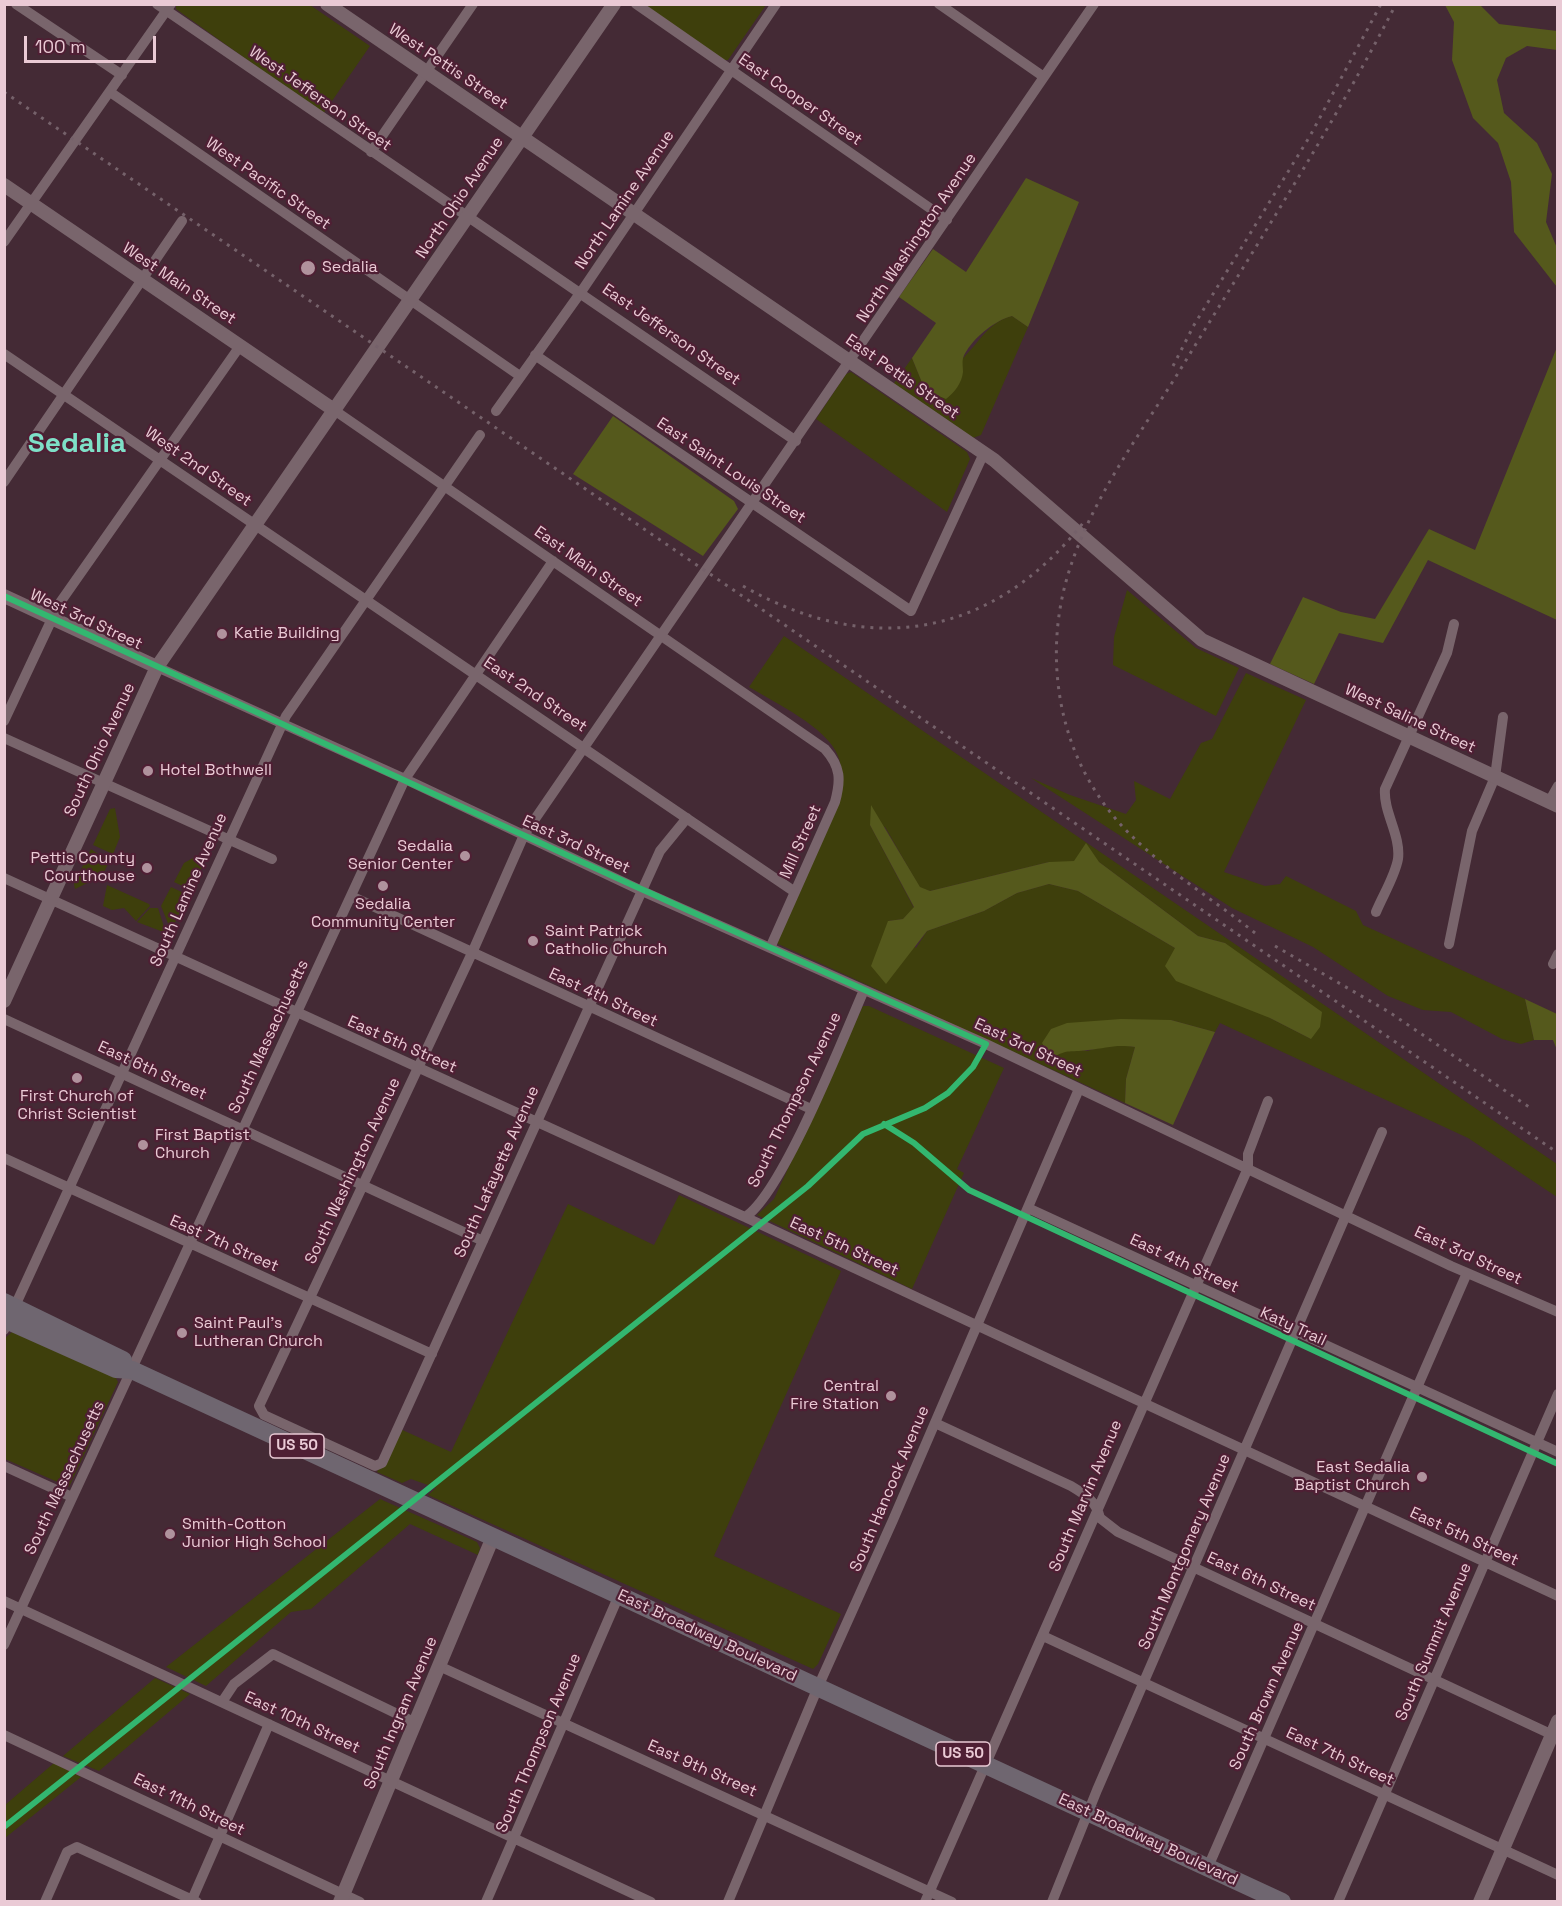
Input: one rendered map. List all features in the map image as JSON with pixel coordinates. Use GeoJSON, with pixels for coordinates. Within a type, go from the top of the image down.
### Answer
{"type":"FeatureCollection","features":[{"type":"Feature","properties":{"kind":"highway","name":"East Broadway Boulevard"},"geometry":{"type":"LineString","coordinates":[[7,1316],[116,1369],[132,1370],[1282,1902]]}},
{"type":"Feature","properties":{"kind":"main road","name":"West Pettis Street"},"geometry":{"type":"LineString","coordinates":[[327,4],[522,137]]}},
{"type":"Feature","properties":{"kind":"main road","name":"North Ohio Avenue"},"geometry":{"type":"LineString","coordinates":[[334,410],[614,4]]}},
{"type":"Feature","properties":{"kind":"main road","name":"East Pettis Street"},"geometry":{"type":"LineString","coordinates":[[522,137],[984,453],[1016,477],[1202,640],[1249,663]]}},
{"type":"Feature","properties":{"kind":"main road","name":"West Main Street"},"geometry":{"type":"LineString","coordinates":[[4,185],[334,410]]}},
{"type":"Feature","properties":{"kind":"main road","name":"South Ohio Avenue"},"geometry":{"type":"LineString","coordinates":[[4,1001],[157,667],[334,410]]}},
{"type":"Feature","properties":{"kind":"main road","name":"West 3rd Street"},"geometry":{"type":"LineString","coordinates":[[4,596],[157,667]]}},
{"type":"Feature","properties":{"kind":"main road","name":"West Saline Street"},"geometry":{"type":"LineString","coordinates":[[1249,663],[1553,804]]}},
{"type":"Feature","properties":{"kind":"main road","name":"South Ingram Avenue"},"geometry":{"type":"LineString","coordinates":[[341,1898],[493,1537]]}},
{"type":"Feature","properties":{"kind":"main road"},"geometry":{"type":"LineString","coordinates":[[1480,1902],[1555,1736],[1557,1721]]}},
{"type":"Feature","properties":{"kind":"street"},"geometry":{"type":"LineString","coordinates":[[16,4],[122,75]]}},
{"type":"Feature","properties":{"kind":"street"},"geometry":{"type":"LineString","coordinates":[[372,152],[473,4]]}},
{"type":"Feature","properties":{"kind":"street","name":"East Cooper Street"},"geometry":{"type":"LineString","coordinates":[[636,4],[947,220]]}},
{"type":"Feature","properties":{"kind":"street","name":"North Lamine Avenue"},"geometry":{"type":"LineString","coordinates":[[496,411],[581,292],[776,4]]}},
{"type":"Feature","properties":{"kind":"street"},"geometry":{"type":"LineString","coordinates":[[939,4],[1044,77]]}},
{"type":"Feature","properties":{"kind":"street","name":"North Washington Avenue"},"geometry":{"type":"LineString","coordinates":[[662,632],[796,441],[1094,4]]}},
{"type":"Feature","properties":{"kind":"street"},"geometry":{"type":"LineString","coordinates":[[4,242],[122,75],[165,7]]}},
{"type":"Feature","properties":{"kind":"street","name":"West Jefferson Street"},"geometry":{"type":"LineString","coordinates":[[165,7],[467,217]]}},
{"type":"Feature","properties":{"kind":"street","name":"West Pacific Street"},"geometry":{"type":"LineString","coordinates":[[110,92],[520,376]]}},
{"type":"Feature","properties":{"kind":"street","name":"East Jefferson Street"},"geometry":{"type":"LineString","coordinates":[[467,217],[581,292],[796,441]]}},
{"type":"Feature","properties":{"kind":"street"},"geometry":{"type":"LineString","coordinates":[[4,482],[182,221]]}},
{"type":"Feature","properties":{"kind":"street"},"geometry":{"type":"LineString","coordinates":[[4,721],[51,618],[240,346]]}},
{"type":"Feature","properties":{"kind":"street","name":"West 2nd Street"},"geometry":{"type":"LineString","coordinates":[[4,354],[255,525]]}},
{"type":"Feature","properties":{"kind":"street","name":"East Saint Louis Street"},"geometry":{"type":"LineString","coordinates":[[536,355],[911,611],[984,453]]}},
{"type":"Feature","properties":{"kind":"street","name":"East Main Street"},"geometry":{"type":"LineString","coordinates":[[334,410],[553,561],[662,632],[825,749]]}},
{"type":"Feature","properties":{"kind":"street"},"geometry":{"type":"LineString","coordinates":[[445,486],[480,435]]}},
{"type":"Feature","properties":{"kind":"street","name":"South Lamine Avenue"},"geometry":{"type":"LineString","coordinates":[[7,1316],[69,1188],[281,726],[445,486]]}},
{"type":"Feature","properties":{"kind":"street","name":"East 2nd Street"},"geometry":{"type":"LineString","coordinates":[[255,525],[365,601],[475,672],[795,892]]}},
{"type":"Feature","properties":{"kind":"street","name":"South Massachusetts"},"geometry":{"type":"LineString","coordinates":[[4,1645],[405,779],[475,672],[553,561]]}},
{"type":"Feature","properties":{"kind":"street"},"geometry":{"type":"LineString","coordinates":[[1376,912],[1398,859],[1393,830],[1384,801],[1385,789],[1447,653],[1454,624]]}},
{"type":"Feature","properties":{"kind":"street","name":"South Washington Avenue"},"geometry":{"type":"LineString","coordinates":[[379,1465],[375,1466],[260,1412],[259,1406],[472,953],[524,835],[586,748],[662,632]]}},
{"type":"Feature","properties":{"kind":"street","name":"East 3rd Street"},"geometry":{"type":"LineString","coordinates":[[157,667],[281,726],[405,779],[642,891],[1079,1089],[1467,1273],[1557,1312]]}},
{"type":"Feature","properties":{"kind":"street"},"geometry":{"type":"LineString","coordinates":[[1449,944],[1472,831],[1495,777],[1503,717]]}},
{"type":"Feature","properties":{"kind":"street"},"geometry":{"type":"LineString","coordinates":[[4,738],[272,859]]}},
{"type":"Feature","properties":{"kind":"street","name":"Mill Street"},"geometry":{"type":"LineString","coordinates":[[770,948],[835,802],[841,782],[839,769],[825,749]]}},
{"type":"Feature","properties":{"kind":"street"},"geometry":{"type":"LineString","coordinates":[[1553,804],[1557,786]]}},
{"type":"Feature","properties":{"kind":"street","name":"South Lafayette Avenue"},"geometry":{"type":"LineString","coordinates":[[379,1465],[432,1354],[660,851],[687,818]]}},
{"type":"Feature","properties":{"kind":"street","name":"East 5th Street"},"geometry":{"type":"LineString","coordinates":[[4,878],[745,1217],[1142,1405],[1557,1596]]}},
{"type":"Feature","properties":{"kind":"street","name":"East 4th Street"},"geometry":{"type":"LineString","coordinates":[[351,896],[811,1109]]}},
{"type":"Feature","properties":{"kind":"street","name":"South Thompson Avenue"},"geometry":{"type":"LineString","coordinates":[[745,1217],[765,1198],[811,1109],[864,990]]}},
{"type":"Feature","properties":{"kind":"street","name":"East 6th Street"},"geometry":{"type":"LineString","coordinates":[[4,1019],[483,1241]]}},
{"type":"Feature","properties":{"kind":"street","name":"South Hancock Avenue"},"geometry":{"type":"LineString","coordinates":[[728,1902],[818,1687],[1079,1089]]}},
{"type":"Feature","properties":{"kind":"street","name":"South Marvin Avenue"},"geometry":{"type":"LineString","coordinates":[[927,1896],[1248,1168],[1248,1154],[1268,1101]]}},
{"type":"Feature","properties":{"kind":"street","name":"South Montgomery Avenue"},"geometry":{"type":"LineString","coordinates":[[1052,1902],[1088,1812],[1382,1132]]}},
{"type":"Feature","properties":{"kind":"street","name":"East 7th Street"},"geometry":{"type":"LineString","coordinates":[[4,1158],[432,1354]]}},
{"type":"Feature","properties":{"kind":"street","name":"East 4th Street"},"geometry":{"type":"LineString","coordinates":[[1028,1208],[1557,1452]]}},
{"type":"Feature","properties":{"kind":"street","name":"South Brown Avenue"},"geometry":{"type":"LineString","coordinates":[[1208,1867],[1467,1273]]}},
{"type":"Feature","properties":{"kind":"street","name":"South Summit Avenue"},"geometry":{"type":"LineString","coordinates":[[1338,1902],[1557,1394]]}},
{"type":"Feature","properties":{"kind":"street","name":"East 6th Street"},"geometry":{"type":"LineString","coordinates":[[935,1423],[1071,1486],[1090,1498],[1098,1508],[1100,1518],[1105,1524],[1555,1736]]}},
{"type":"Feature","properties":{"kind":"street"},"geometry":{"type":"LineString","coordinates":[[4,1466],[72,1497]]}},
{"type":"Feature","properties":{"kind":"street","name":"South Thompson Avenue"},"geometry":{"type":"LineString","coordinates":[[486,1902],[619,1595]]}},
{"type":"Feature","properties":{"kind":"street","name":"East 10th Street"},"geometry":{"type":"LineString","coordinates":[[4,1602],[651,1902]]}},
{"type":"Feature","properties":{"kind":"street","name":"East 7th Street"},"geometry":{"type":"LineString","coordinates":[[1043,1636],[1557,1875]]}},
{"type":"Feature","properties":{"kind":"street"},"geometry":{"type":"LineString","coordinates":[[222,1702],[234,1684],[273,1654],[416,1723]]}},
{"type":"Feature","properties":{"kind":"street","name":"East 9th Street"},"geometry":{"type":"LineString","coordinates":[[439,1666],[765,1814],[927,1896],[952,1902]]}},
{"type":"Feature","properties":{"kind":"street"},"geometry":{"type":"LineString","coordinates":[[45,1902],[63,1859],[72,1848],[84,1849],[193,1901],[269,1724]]}},
{"type":"Feature","properties":{"kind":"street","name":"East 11th Street"},"geometry":{"type":"LineString","coordinates":[[4,1735],[341,1898],[360,1902]]}},
{"type":"Feature","properties":{"kind":"shaded area"},"geometry":{"type":"Polygon","coordinates":[[[176,4],[310,5],[370,46],[323,114],[176,9],[176,4]]]}},
{"type":"Feature","properties":{"kind":"shaded area"},"geometry":{"type":"Polygon","coordinates":[[[642,5],[766,5],[728,60],[723,60],[642,5]]]}},
{"type":"Feature","properties":{"kind":"shaded area"},"geometry":{"type":"Polygon","coordinates":[[[1012,316],[1028,327],[981,435],[970,439],[892,386],[912,358],[925,390],[958,363],[990,328],[1012,316]]]}},
{"type":"Feature","properties":{"kind":"shaded area"},"geometry":{"type":"Polygon","coordinates":[[[851,372],[967,452],[970,459],[947,512],[816,419],[846,374],[851,372]]]}},
{"type":"Feature","properties":{"kind":"shaded area"},"geometry":{"type":"Polygon","coordinates":[[[1127,590],[1196,648],[1239,668],[1216,716],[1113,665],[1114,637],[1127,590]]]}},
{"type":"Feature","properties":{"kind":"shaded area"},"geometry":{"type":"Polygon","coordinates":[[[784,636],[1557,1164],[1557,1197],[1468,1138],[1220,1023],[1215,1032],[1171,1020],[1070,1049],[1087,1051],[1114,1044],[1135,1047],[1126,1079],[1125,1103],[776,943],[837,789],[840,764],[832,745],[823,735],[786,708],[749,687],[784,636]],[[870,825],[914,908],[903,919],[888,921],[916,948],[927,931],[984,911],[1017,893],[1049,884],[1078,891],[1175,948],[1270,1018],[1311,1039],[1225,943],[1198,936],[1099,862],[1049,862],[930,891],[920,888],[885,827],[870,825]]]}},
{"type":"Feature","properties":{"kind":"shaded area"},"geometry":{"type":"Polygon","coordinates":[[[1246,673],[1306,700],[1224,872],[1265,886],[1280,884],[1286,876],[1356,911],[1363,925],[1525,999],[1534,1040],[1521,1044],[1502,1039],[1451,1012],[1423,1010],[1388,996],[1313,947],[1232,908],[1031,778],[1070,795],[1126,814],[1136,800],[1134,781],[1170,799],[1201,743],[1212,739],[1246,673]]]}},
{"type":"Feature","properties":{"kind":"shaded area"},"geometry":{"type":"Polygon","coordinates":[[[115,808],[120,837],[113,854],[93,845],[110,809],[115,808]]]}},
{"type":"Feature","properties":{"kind":"shaded area"},"geometry":{"type":"Polygon","coordinates":[[[91,849],[111,858],[102,876],[75,889],[74,884],[91,849]]]}},
{"type":"Feature","properties":{"kind":"shaded area"},"geometry":{"type":"Polygon","coordinates":[[[204,852],[208,855],[191,890],[174,882],[184,863],[204,852]]]}},
{"type":"Feature","properties":{"kind":"shaded area"},"geometry":{"type":"Polygon","coordinates":[[[107,885],[150,906],[136,921],[124,908],[112,910],[103,906],[107,885]]]}},
{"type":"Feature","properties":{"kind":"shaded area"},"geometry":{"type":"Polygon","coordinates":[[[171,887],[188,895],[171,931],[161,906],[171,887]]]}},
{"type":"Feature","properties":{"kind":"shaded area"},"geometry":{"type":"Polygon","coordinates":[[[150,908],[158,908],[166,933],[137,922],[150,908]]]}},
{"type":"Feature","properties":{"kind":"shaded area"},"geometry":{"type":"Polygon","coordinates":[[[863,1006],[869,1006],[1004,1068],[957,1169],[964,1173],[912,1289],[757,1215],[774,1199],[863,1006]]]}},
{"type":"Feature","properties":{"kind":"shaded area"},"geometry":{"type":"Polygon","coordinates":[[[679,1195],[841,1271],[714,1556],[841,1614],[818,1664],[813,1669],[428,1495],[436,1488],[411,1479],[402,1483],[377,1472],[398,1428],[451,1452],[568,1204],[654,1245],[679,1195]]]}},
{"type":"Feature","properties":{"kind":"shaded area"},"geometry":{"type":"Polygon","coordinates":[[[12,1332],[116,1378],[118,1382],[69,1487],[5,1459],[4,1339],[12,1332]]]}},
{"type":"Feature","properties":{"kind":"shaded area"},"geometry":{"type":"Polygon","coordinates":[[[380,1499],[477,1542],[480,1548],[478,1555],[410,1524],[311,1609],[291,1612],[206,1686],[166,1667],[380,1499]]]}},
{"type":"Feature","properties":{"kind":"shaded area"},"geometry":{"type":"Polygon","coordinates":[[[155,1678],[190,1694],[99,1771],[63,1756],[155,1678]]]}},
{"type":"Feature","properties":{"kind":"shaded area"},"geometry":{"type":"Polygon","coordinates":[[[54,1763],[81,1777],[5,1838],[5,1805],[54,1763]]]}},
{"type":"Feature","properties":{"kind":"green space"},"geometry":{"type":"Polygon","coordinates":[[[1445,5],[1480,5],[1499,24],[1557,31],[1557,50],[1527,46],[1506,58],[1497,80],[1504,113],[1537,143],[1552,174],[1546,222],[1557,248],[1557,287],[1514,232],[1511,182],[1498,143],[1473,118],[1452,60],[1454,22],[1445,5]]]}},
{"type":"Feature","properties":{"kind":"green space"},"geometry":{"type":"Polygon","coordinates":[[[1026,178],[1079,202],[1028,327],[1012,316],[984,332],[966,351],[961,380],[955,391],[946,399],[925,390],[912,358],[936,323],[899,297],[933,249],[966,272],[1026,178]]]}},
{"type":"Feature","properties":{"kind":"green space"},"geometry":{"type":"Polygon","coordinates":[[[1557,347],[1557,620],[1428,560],[1383,643],[1339,633],[1314,684],[1270,664],[1303,597],[1341,612],[1375,619],[1429,529],[1475,550],[1557,347]]]}},
{"type":"Feature","properties":{"kind":"green space"},"geometry":{"type":"Polygon","coordinates":[[[613,416],[734,501],[738,509],[703,556],[573,474],[613,416]]]}},
{"type":"Feature","properties":{"kind":"green space"},"geometry":{"type":"Polygon","coordinates":[[[871,805],[920,887],[930,891],[1049,862],[1074,861],[1086,843],[1099,862],[1198,936],[1225,943],[1322,1012],[1320,1027],[1311,1039],[1270,1018],[1176,981],[1165,966],[1175,948],[1078,891],[1049,884],[1017,893],[984,911],[927,931],[886,984],[871,966],[888,921],[903,919],[914,907],[870,825],[871,805]]]}},
{"type":"Feature","properties":{"kind":"green space"},"geometry":{"type":"Polygon","coordinates":[[[1525,999],[1557,1014],[1557,1050],[1553,1040],[1534,1040],[1525,999]]]}},
{"type":"Feature","properties":{"kind":"green space"},"geometry":{"type":"Polygon","coordinates":[[[1121,1019],[1171,1020],[1215,1032],[1173,1125],[1125,1103],[1126,1079],[1135,1047],[1116,1046],[1070,1051],[1051,1058],[1042,1043],[1051,1029],[1067,1023],[1121,1019]]]}},
{"type":"Feature","properties":{"kind":"railway"},"geometry":{"type":"LineString","coordinates":[[1173,366],[1194,325],[1310,136],[1381,4]]}},
{"type":"Feature","properties":{"kind":"railway"},"geometry":{"type":"LineString","coordinates":[[1255,933],[1150,853],[1113,816],[1098,795],[1072,745],[1064,718],[1057,662],[1057,634],[1061,605],[1076,550],[1116,470],[1291,189],[1396,4]]}},
{"type":"Feature","properties":{"kind":"railway"},"geometry":{"type":"LineString","coordinates":[[4,92],[1558,1153]]}},
{"type":"Feature","properties":{"kind":"railway"},"geometry":{"type":"LineString","coordinates":[[743,586],[790,609],[836,623],[882,628],[926,625],[969,612],[1009,591],[1047,562],[1083,523]]}},
{"type":"Feature","properties":{"kind":"railway"},"geometry":{"type":"LineString","coordinates":[[1275,946],[1389,1012],[1532,1109]]}},
{"type":"Feature","properties":{"kind":"cycle path"},"geometry":{"type":"LineString","coordinates":[[4,596],[617,878],[986,1044],[973,1067],[948,1093],[925,1108],[863,1134],[808,1186],[4,1827]]}},
{"type":"Feature","properties":{"kind":"cycle path","name":"Katy Trail"},"geometry":{"type":"LineString","coordinates":[[884,1124],[914,1143],[969,1190],[1558,1464]]}},
{"type":"Feature","properties":{"kind":"place","name":"Sedalia"},"geometry":{"type":"Point","coordinates":[308,268]}},
{"type":"Feature","properties":{"kind":"place","name":"Katie Building"},"geometry":{"type":"Point","coordinates":[222,634]}},
{"type":"Feature","properties":{"kind":"place","name":"Hotel Bothwell"},"geometry":{"type":"Point","coordinates":[148,771]}},
{"type":"Feature","properties":{"kind":"place","name":"Sedalia Senior Center"},"geometry":{"type":"Point","coordinates":[465,856]}},
{"type":"Feature","properties":{"kind":"place","name":"Pettis County Courthouse"},"geometry":{"type":"Point","coordinates":[147,868]}},
{"type":"Feature","properties":{"kind":"place","name":"Sedalia Community Center"},"geometry":{"type":"Point","coordinates":[383,886]}},
{"type":"Feature","properties":{"kind":"place","name":"Saint Patrick Catholic Church"},"geometry":{"type":"Point","coordinates":[533,941]}},
{"type":"Feature","properties":{"kind":"place","name":"First Church of Christ Scientist"},"geometry":{"type":"Point","coordinates":[77,1078]}},
{"type":"Feature","properties":{"kind":"place","name":"First Baptist Church"},"geometry":{"type":"Point","coordinates":[143,1145]}},
{"type":"Feature","properties":{"kind":"place","name":"Saint Paul's Lutheran Church"},"geometry":{"type":"Point","coordinates":[182,1333]}},
{"type":"Feature","properties":{"kind":"place","name":"Central Fire Station"},"geometry":{"type":"Point","coordinates":[891,1396]}},
{"type":"Feature","properties":{"kind":"place","name":"East Sedalia Baptist Church"},"geometry":{"type":"Point","coordinates":[1422,1477]}},
{"type":"Feature","properties":{"kind":"place","name":"Smith-Cotton Junior High School"},"geometry":{"type":"Point","coordinates":[170,1534]}},
{"type":"Feature","properties":{"kind":"district","name":"Sedalia"},"geometry":{"type":"Point","coordinates":[77,444]}}]}
